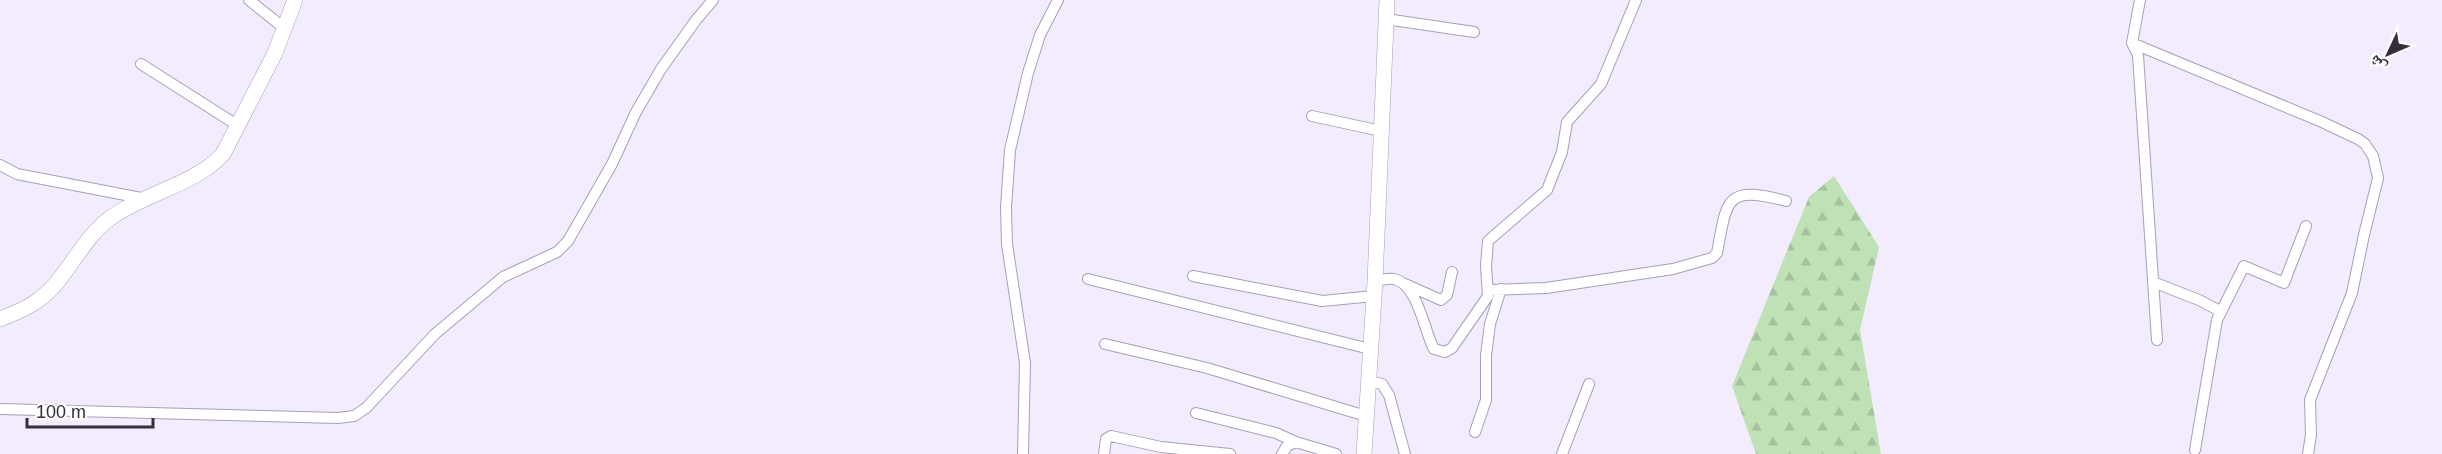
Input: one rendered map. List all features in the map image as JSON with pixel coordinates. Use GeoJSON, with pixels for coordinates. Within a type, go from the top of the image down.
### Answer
{"type":"FeatureCollection","features":[{"type":"Feature","properties":{"kind":"street"},"geometry":{"type":"LineString","coordinates":[[249,0],[284,28]]}},
{"type":"Feature","properties":{"kind":"street"},"geometry":{"type":"LineString","coordinates":[[0,319],[38,301],[54,285],[88,238],[109,219],[141,198],[197,175],[216,162],[223,154],[275,53],[295,0]]}},
{"type":"Feature","properties":{"kind":"street"},"geometry":{"type":"LineString","coordinates":[[0,409],[338,418],[354,416],[378,396],[435,334],[503,277],[557,252],[568,241],[612,164],[636,112],[661,69],[713,0]]}},
{"type":"Feature","properties":{"kind":"street"},"geometry":{"type":"LineString","coordinates":[[1023,454],[1022,411],[1025,363],[1007,244],[1006,208],[1010,150],[1028,73],[1040,35],[1058,0]]}},
{"type":"Feature","properties":{"kind":"street"},"geometry":{"type":"LineString","coordinates":[[1364,454],[1387,0]]}},
{"type":"Feature","properties":{"kind":"street"},"geometry":{"type":"LineString","coordinates":[[1399,281],[1415,299],[1430,342],[1439,351],[1445,352],[1452,348],[1488,296],[1486,266],[1488,242],[1548,190],[1562,152],[1567,122],[1601,84],[1635,0]]}},
{"type":"Feature","properties":{"kind":"street"},"geometry":{"type":"LineString","coordinates":[[2140,0],[2132,43],[2138,55],[2157,340]]}},
{"type":"Feature","properties":{"kind":"street"},"geometry":{"type":"LineString","coordinates":[[1386,19],[1474,32]]}},
{"type":"Feature","properties":{"kind":"street"},"geometry":{"type":"LineString","coordinates":[[2132,43],[2322,122],[2358,139],[2365,144],[2373,156],[2378,178],[2352,294],[2310,400],[2311,435],[2308,454]]}},
{"type":"Feature","properties":{"kind":"street"},"geometry":{"type":"LineString","coordinates":[[141,64],[237,125]]}},
{"type":"Feature","properties":{"kind":"street"},"geometry":{"type":"LineString","coordinates":[[1312,116],[1381,130]]}},
{"type":"Feature","properties":{"kind":"street"},"geometry":{"type":"LineString","coordinates":[[0,165],[17,174],[141,198]]}},
{"type":"Feature","properties":{"kind":"street"},"geometry":{"type":"LineString","coordinates":[[1489,290],[1531,290],[1563,286],[1674,269],[1706,260],[1717,253],[1723,215],[1737,196],[1766,196],[1786,201]]}},
{"type":"Feature","properties":{"kind":"street"},"geometry":{"type":"LineString","coordinates":[[2195,450],[2220,311],[2244,266],[2284,283],[2306,226]]}},
{"type":"Feature","properties":{"kind":"street"},"geometry":{"type":"LineString","coordinates":[[1193,276],[1322,300],[1374,289],[1392,278],[1441,300],[1447,295],[1452,273]]}},
{"type":"Feature","properties":{"kind":"street"},"geometry":{"type":"LineString","coordinates":[[1089,279],[1370,349]]}},
{"type":"Feature","properties":{"kind":"street"},"geometry":{"type":"LineString","coordinates":[[2153,282],[2220,311]]}},
{"type":"Feature","properties":{"kind":"street"},"geometry":{"type":"LineString","coordinates":[[1475,432],[1486,400],[1486,355],[1490,324],[1501,289]]}},
{"type":"Feature","properties":{"kind":"street"},"geometry":{"type":"LineString","coordinates":[[1105,344],[1207,368],[1366,416]]}},
{"type":"Feature","properties":{"kind":"street"},"geometry":{"type":"LineString","coordinates":[[1368,381],[1382,384],[1389,395],[1405,454]]}},
{"type":"Feature","properties":{"kind":"street"},"geometry":{"type":"LineString","coordinates":[[1562,454],[1589,384]]}},
{"type":"Feature","properties":{"kind":"street"},"geometry":{"type":"LineString","coordinates":[[1196,413],[1276,432],[1296,442],[1335,454]]}},
{"type":"Feature","properties":{"kind":"street"},"geometry":{"type":"LineString","coordinates":[[1104,454],[1107,439],[1111,436],[1171,448],[1230,454]]}},
{"type":"Feature","properties":{"kind":"street"},"geometry":{"type":"LineString","coordinates":[[1282,454],[1287,446],[1296,442]]}},
{"type":"Feature","properties":{"kind":"green space"},"geometry":{"type":"Polygon","coordinates":[[[1834,176],[1879,247],[1860,330],[1881,454],[1756,454],[1732,386],[1809,197],[1834,176]]]}}]}
